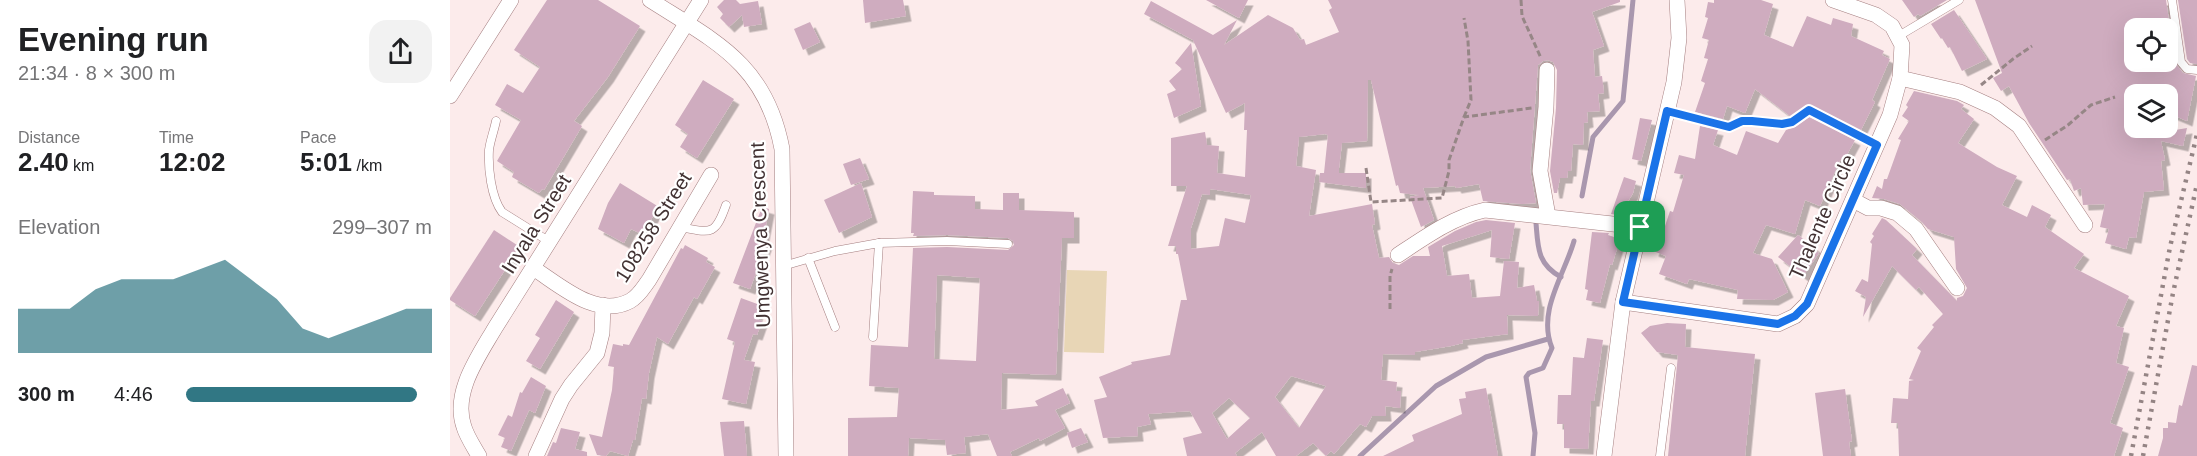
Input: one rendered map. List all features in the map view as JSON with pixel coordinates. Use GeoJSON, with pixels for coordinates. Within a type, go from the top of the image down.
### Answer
{"type":"FeatureCollection","features":[{"type":"Feature","properties":{"kind":"street"},"geometry":{"type":"LineString","coordinates":[[450,96],[511,0]]}},
{"type":"Feature","properties":{"kind":"street","name":"Umgwenya Crescent"},"geometry":{"type":"LineString","coordinates":[[650,0],[732,54],[767,100],[778,128],[782,149],[786,456]]}},
{"type":"Feature","properties":{"kind":"street","name":"Inyala Street"},"geometry":{"type":"LineString","coordinates":[[479,456],[464,427],[461,414],[466,382],[495,328],[701,0]]}},
{"type":"Feature","properties":{"kind":"street"},"geometry":{"type":"LineString","coordinates":[[1604,456],[1623,302],[1674,82],[1679,38],[1677,0]]}},
{"type":"Feature","properties":{"kind":"street"},"geometry":{"type":"LineString","coordinates":[[1833,0],[1876,15],[1892,26],[1897,37]]}},
{"type":"Feature","properties":{"kind":"street","name":"Thalente Circle"},"geometry":{"type":"LineString","coordinates":[[1623,302],[1778,324],[1795,316],[1807,304],[1890,115],[1900,78],[1902,45],[1897,37]]}},
{"type":"Feature","properties":{"kind":"street"},"geometry":{"type":"LineString","coordinates":[[1547,70],[1540,171],[1548,216]]}},
{"type":"Feature","properties":{"kind":"street"},"geometry":{"type":"LineString","coordinates":[[1900,78],[1970,96],[1995,108],[2019,126],[2085,225]]}},
{"type":"Feature","properties":{"kind":"street","name":"108258 Street"},"geometry":{"type":"LineString","coordinates":[[603,305],[630,301],[639,294],[711,175]]}},
{"type":"Feature","properties":{"kind":"street"},"geometry":{"type":"LineString","coordinates":[[1853,200],[1868,208],[1881,208],[1897,213],[1916,229],[1957,288]]}},
{"type":"Feature","properties":{"kind":"street"},"geometry":{"type":"LineString","coordinates":[[1398,255],[1441,227],[1469,214],[1485,210],[1640,227]]}},
{"type":"Feature","properties":{"kind":"street"},"geometry":{"type":"LineString","coordinates":[[533,268],[583,300],[603,305],[602,333],[597,353],[562,399],[536,456]]}},
{"type":"Feature","properties":{"kind":"lane"},"geometry":{"type":"LineString","coordinates":[[1897,37],[1959,0]]}},
{"type":"Feature","properties":{"kind":"lane"},"geometry":{"type":"LineString","coordinates":[[2172,0],[2181,62],[2187,69],[2197,70]]}},
{"type":"Feature","properties":{"kind":"lane"},"geometry":{"type":"LineString","coordinates":[[1667,111],[1729,127],[1742,121],[1782,124],[1792,122],[1809,110],[1877,145]]}},
{"type":"Feature","properties":{"kind":"lane"},"geometry":{"type":"LineString","coordinates":[[496,121],[489,150],[497,206],[507,216],[550,242]]}},
{"type":"Feature","properties":{"kind":"lane"},"geometry":{"type":"LineString","coordinates":[[680,227],[702,231],[712,230],[719,225],[726,205]]}},
{"type":"Feature","properties":{"kind":"lane"},"geometry":{"type":"LineString","coordinates":[[783,266],[862,245],[879,243],[947,241],[1008,244]]}},
{"type":"Feature","properties":{"kind":"lane"},"geometry":{"type":"LineString","coordinates":[[873,337],[879,243]]}},
{"type":"Feature","properties":{"kind":"lane"},"geometry":{"type":"LineString","coordinates":[[808,258],[835,327]]}},
{"type":"Feature","properties":{"kind":"lane"},"geometry":{"type":"LineString","coordinates":[[1660,456],[1671,368]]}},
{"type":"Feature","properties":{"kind":"path"},"geometry":{"type":"LineString","coordinates":[[1521,0],[1522,16],[1547,70]]}},
{"type":"Feature","properties":{"kind":"path"},"geometry":{"type":"LineString","coordinates":[[1366,168],[1371,202],[1443,198],[1449,160],[1471,100],[1468,41],[1464,18]]}},
{"type":"Feature","properties":{"kind":"path"},"geometry":{"type":"LineString","coordinates":[[1970,96],[2013,59],[2032,46]]}},
{"type":"Feature","properties":{"kind":"path"},"geometry":{"type":"LineString","coordinates":[[2033,147],[2068,125],[2091,105],[2115,97]]}},
{"type":"Feature","properties":{"kind":"path"},"geometry":{"type":"LineString","coordinates":[[1464,117],[1546,107]]}},
{"type":"Feature","properties":{"kind":"path"},"geometry":{"type":"LineString","coordinates":[[1390,309],[1390,276],[1398,255]]}},
{"type":"Feature","properties":{"kind":"shaded area"},"geometry":{"type":"Polygon","coordinates":[[[1067,270],[1107,271],[1104,353],[1064,352],[1067,270]]]}},
{"type":"Feature","properties":{"kind":"building"},"geometry":{"type":"Polygon","coordinates":[[[547,0],[598,0],[640,26],[608,77],[574,121],[582,126],[544,190],[542,189],[539,193],[512,177],[514,172],[497,161],[521,120],[495,105],[507,84],[523,93],[540,67],[514,50],[547,0]]]}},
{"type":"Feature","properties":{"kind":"building"},"geometry":{"type":"Polygon","coordinates":[[[724,0],[736,0],[740,4],[758,1],[762,24],[744,27],[742,15],[729,27],[720,18],[723,14],[717,7],[724,0]]]}},
{"type":"Feature","properties":{"kind":"building"},"geometry":{"type":"Polygon","coordinates":[[[863,0],[903,0],[906,16],[865,23],[863,0]]]}},
{"type":"Feature","properties":{"kind":"building"},"geometry":{"type":"Polygon","coordinates":[[[1206,0],[1248,0],[1239,18],[1206,0]]]}},
{"type":"Feature","properties":{"kind":"building"},"geometry":{"type":"Polygon","coordinates":[[[1328,0],[1620,0],[1620,2],[1592,12],[1604,46],[1593,50],[1595,77],[1602,76],[1604,93],[1598,94],[1600,111],[1587,112],[1588,122],[1584,123],[1583,145],[1573,144],[1571,171],[1568,171],[1567,178],[1560,178],[1557,193],[1554,193],[1550,171],[1557,70],[1553,62],[1548,60],[1538,65],[1530,170],[1536,203],[1483,201],[1479,184],[1456,188],[1455,186],[1423,188],[1434,220],[1421,227],[1410,197],[1419,195],[1400,193],[1398,185],[1396,186],[1371,80],[1368,80],[1367,141],[1342,143],[1339,168],[1339,173],[1366,173],[1366,188],[1319,182],[1320,173],[1324,173],[1328,135],[1299,137],[1296,166],[1316,170],[1309,216],[1372,204],[1375,224],[1372,225],[1379,258],[1389,257],[1393,263],[1399,265],[1413,256],[1430,256],[1428,247],[1476,222],[1486,220],[1515,223],[1509,259],[1490,257],[1492,230],[1442,246],[1447,276],[1469,274],[1472,298],[1500,296],[1504,261],[1519,262],[1517,288],[1534,285],[1537,301],[1539,301],[1538,316],[1507,315],[1508,334],[1462,340],[1463,343],[1415,352],[1415,355],[1383,354],[1381,380],[1397,382],[1396,391],[1401,391],[1400,408],[1385,406],[1386,416],[1372,416],[1366,427],[1360,424],[1334,454],[1331,451],[1326,456],[1313,443],[1296,456],[1276,456],[1262,432],[1235,453],[1237,456],[1187,456],[1183,438],[1202,433],[1190,411],[1148,414],[1151,424],[1137,427],[1138,436],[1103,438],[1094,400],[1107,397],[1099,377],[1132,364],[1131,362],[1170,355],[1181,300],[1187,300],[1176,246],[1168,246],[1187,186],[1171,186],[1171,138],[1205,132],[1207,145],[1219,146],[1217,173],[1245,177],[1247,130],[1244,130],[1245,103],[1226,113],[1193,40],[1144,14],[1151,1],[1213,35],[1237,20],[1224,45],[1268,15],[1293,28],[1300,40],[1304,39],[1306,45],[1339,32],[1329,10],[1332,8],[1328,0]],[[1210,189],[1210,195],[1202,194],[1191,228],[1191,249],[1219,246],[1225,218],[1245,223],[1251,195],[1210,189]],[[1291,376],[1275,397],[1299,428],[1326,386],[1291,376]],[[1229,398],[1212,413],[1227,439],[1250,418],[1229,398]]]}},
{"type":"Feature","properties":{"kind":"building"},"geometry":{"type":"Polygon","coordinates":[[[1714,0],[1761,0],[1773,4],[1764,35],[1793,47],[1807,16],[1831,25],[1833,18],[1853,24],[1851,36],[1884,51],[1882,55],[1890,59],[1872,100],[1875,102],[1861,130],[1809,104],[1790,116],[1755,89],[1745,113],[1727,106],[1723,119],[1695,112],[1705,83],[1701,81],[1708,59],[1704,58],[1709,40],[1702,38],[1708,18],[1705,17],[1708,2],[1714,3],[1714,0]]]}},
{"type":"Feature","properties":{"kind":"building"},"geometry":{"type":"Polygon","coordinates":[[[1902,0],[1947,0],[1920,16],[1918,14],[1914,17],[1902,0]]]}},
{"type":"Feature","properties":{"kind":"building"},"geometry":{"type":"Polygon","coordinates":[[[1975,0],[2166,0],[2169,18],[2124,18],[2124,72],[2178,72],[2178,67],[2183,73],[2196,76],[2187,121],[2178,117],[2178,84],[2124,84],[2124,138],[2178,138],[2178,130],[2187,128],[2183,146],[2161,141],[2165,160],[2161,161],[2164,190],[2144,192],[2136,238],[2129,237],[2126,249],[2105,243],[2109,229],[2100,227],[2105,204],[2083,205],[2081,188],[2074,191],[2070,179],[2067,180],[2029,123],[2009,86],[2001,91],[1993,78],[2002,73],[1975,0]]]}},
{"type":"Feature","properties":{"kind":"building"},"geometry":{"type":"Polygon","coordinates":[[[2178,0],[2197,0],[2197,64],[2190,63],[2187,59],[2178,0]]]}},
{"type":"Feature","properties":{"kind":"building"},"geometry":{"type":"Polygon","coordinates":[[[1954,10],[1987,59],[1962,71],[1950,47],[1948,48],[1931,24],[1954,10]]]}},
{"type":"Feature","properties":{"kind":"building"},"geometry":{"type":"Polygon","coordinates":[[[810,22],[820,42],[803,50],[794,29],[810,22]]]}},
{"type":"Feature","properties":{"kind":"building"},"geometry":{"type":"Polygon","coordinates":[[[1191,43],[1201,106],[1174,118],[1167,94],[1176,90],[1169,81],[1182,69],[1175,63],[1191,43]]]}},
{"type":"Feature","properties":{"kind":"building"},"geometry":{"type":"Polygon","coordinates":[[[703,80],[734,99],[697,158],[680,147],[688,134],[675,125],[703,80]]]}},
{"type":"Feature","properties":{"kind":"building"},"geometry":{"type":"Polygon","coordinates":[[[1914,91],[1957,101],[1964,105],[1961,109],[1974,119],[1958,143],[1997,167],[2017,176],[2002,205],[2027,217],[2032,205],[2051,215],[2045,227],[2084,254],[2074,268],[2129,296],[2116,326],[2124,328],[2116,363],[2129,367],[2110,423],[2123,428],[2114,456],[1899,456],[1898,423],[1891,423],[1893,398],[1908,399],[1909,381],[1914,380],[1909,379],[1921,351],[1917,348],[1934,327],[1932,325],[1943,314],[1919,287],[1916,290],[1892,266],[1863,317],[1866,297],[1855,291],[1862,279],[1868,282],[1872,244],[1870,242],[1882,218],[1917,249],[1912,255],[1957,301],[1957,298],[1963,296],[1967,288],[1956,269],[1954,237],[1928,229],[1900,204],[1872,198],[1877,186],[1882,189],[1884,179],[1887,179],[1901,140],[1898,139],[1909,121],[1902,116],[1914,91]]]}},
{"type":"Feature","properties":{"kind":"building"},"geometry":{"type":"Polygon","coordinates":[[[1809,117],[1855,140],[1843,162],[1840,160],[1820,206],[1805,200],[1795,234],[1766,225],[1753,253],[1772,259],[1788,292],[1773,300],[1737,299],[1738,290],[1689,279],[1687,284],[1659,274],[1666,256],[1653,251],[1658,237],[1661,238],[1670,211],[1673,212],[1684,175],[1674,173],[1679,155],[1695,159],[1700,126],[1718,130],[1713,145],[1737,155],[1746,131],[1778,143],[1786,130],[1795,127],[1809,117]]]}},
{"type":"Feature","properties":{"kind":"building"},"geometry":{"type":"Polygon","coordinates":[[[1640,118],[1652,120],[1641,161],[1632,159],[1640,118]]]}},
{"type":"Feature","properties":{"kind":"building"},"geometry":{"type":"Polygon","coordinates":[[[860,158],[869,179],[851,185],[843,164],[860,158]]]}},
{"type":"Feature","properties":{"kind":"building"},"geometry":{"type":"Polygon","coordinates":[[[1624,177],[1636,181],[1633,193],[1620,215],[1611,214],[1624,177]]]}},
{"type":"Feature","properties":{"kind":"building"},"geometry":{"type":"Polygon","coordinates":[[[620,183],[659,207],[642,234],[631,229],[624,243],[598,229],[608,203],[620,183]]]}},
{"type":"Feature","properties":{"kind":"building"},"geometry":{"type":"Polygon","coordinates":[[[861,183],[872,217],[839,233],[824,200],[861,183]]]}},
{"type":"Feature","properties":{"kind":"building"},"geometry":{"type":"Polygon","coordinates":[[[913,191],[934,192],[934,195],[975,196],[975,209],[1003,210],[1003,193],[1019,193],[1019,210],[1074,212],[1074,238],[1062,238],[1056,375],[1002,373],[1001,410],[1038,406],[1035,401],[1063,388],[1070,403],[1055,410],[1065,428],[1040,441],[1039,438],[1010,452],[1012,456],[997,456],[988,434],[964,437],[966,453],[947,455],[945,440],[909,438],[908,456],[848,456],[848,418],[897,417],[899,388],[869,386],[871,345],[908,347],[913,248],[1008,250],[1014,245],[1013,241],[1008,238],[913,236],[914,233],[911,233],[913,191]],[[937,275],[934,359],[976,361],[980,278],[937,275]]]}},
{"type":"Feature","properties":{"kind":"building"},"geometry":{"type":"Polygon","coordinates":[[[762,207],[769,209],[763,241],[767,243],[750,289],[733,283],[762,207]]]}},
{"type":"Feature","properties":{"kind":"building"},"geometry":{"type":"Polygon","coordinates":[[[494,230],[520,247],[475,316],[450,298],[494,230]]]}},
{"type":"Feature","properties":{"kind":"building"},"geometry":{"type":"Polygon","coordinates":[[[1592,232],[1609,233],[1608,235],[1620,239],[1612,265],[1610,264],[1600,303],[1586,300],[1588,290],[1585,289],[1592,232]]]}},
{"type":"Feature","properties":{"kind":"building"},"geometry":{"type":"Polygon","coordinates":[[[1798,235],[1816,248],[1814,250],[1819,253],[1803,276],[1778,257],[1798,235]]]}},
{"type":"Feature","properties":{"kind":"building"},"geometry":{"type":"Polygon","coordinates":[[[685,245],[708,258],[706,262],[715,267],[697,299],[694,297],[668,344],[657,337],[646,399],[642,398],[635,440],[633,440],[628,456],[610,451],[606,456],[597,455],[589,434],[602,437],[612,390],[614,367],[608,366],[613,344],[629,345],[681,248],[683,249],[685,245]]]}},
{"type":"Feature","properties":{"kind":"building"},"geometry":{"type":"Polygon","coordinates":[[[741,298],[760,305],[756,319],[762,321],[757,335],[753,334],[744,360],[755,362],[746,404],[722,399],[735,342],[727,339],[741,298]]]}},
{"type":"Feature","properties":{"kind":"building"},"geometry":{"type":"Polygon","coordinates":[[[556,300],[574,312],[540,369],[526,361],[540,338],[535,335],[556,300]]]}},
{"type":"Feature","properties":{"kind":"building"},"geometry":{"type":"Polygon","coordinates":[[[1667,323],[1686,324],[1685,347],[1755,354],[1745,456],[1668,456],[1678,355],[1657,352],[1641,333],[1650,326],[1667,323]]]}},
{"type":"Feature","properties":{"kind":"building"},"geometry":{"type":"Polygon","coordinates":[[[1587,338],[1603,340],[1594,401],[1591,401],[1588,449],[1564,448],[1564,424],[1557,424],[1558,395],[1571,395],[1573,357],[1584,358],[1587,338]]]}},
{"type":"Feature","properties":{"kind":"building"},"geometry":{"type":"Polygon","coordinates":[[[2192,365],[2197,366],[2197,456],[2158,456],[2163,428],[2168,428],[2168,422],[2176,423],[2179,405],[2182,406],[2192,365]]]}},
{"type":"Feature","properties":{"kind":"building"},"geometry":{"type":"Polygon","coordinates":[[[531,377],[546,386],[535,413],[529,410],[511,451],[501,447],[505,438],[498,435],[508,415],[512,417],[520,392],[522,393],[531,377]]]}},
{"type":"Feature","properties":{"kind":"building"},"geometry":{"type":"Polygon","coordinates":[[[1486,388],[1498,456],[1383,456],[1414,441],[1412,435],[1462,414],[1459,399],[1466,398],[1465,392],[1486,388]]]}},
{"type":"Feature","properties":{"kind":"building"},"geometry":{"type":"Polygon","coordinates":[[[1845,389],[1852,441],[1849,442],[1851,456],[1823,456],[1815,393],[1845,389]]]}},
{"type":"Feature","properties":{"kind":"building"},"geometry":{"type":"Polygon","coordinates":[[[744,421],[747,456],[724,456],[720,422],[744,421]]]}},
{"type":"Feature","properties":{"kind":"building"},"geometry":{"type":"Polygon","coordinates":[[[561,428],[580,432],[575,449],[587,452],[587,456],[547,456],[553,442],[556,443],[561,428]]]}},
{"type":"Feature","properties":{"kind":"building"},"geometry":{"type":"Polygon","coordinates":[[[1081,428],[1088,442],[1072,448],[1067,433],[1081,428]]]}},
{"type":"Feature","properties":{"kind":"waterway"},"geometry":{"type":"LineString","coordinates":[[1582,196],[1593,137],[1623,101],[1633,0]]}},
{"type":"Feature","properties":{"kind":"waterway"},"geometry":{"type":"LineString","coordinates":[[1536,223],[1538,247],[1543,261],[1561,277]]}},
{"type":"Feature","properties":{"kind":"waterway"},"geometry":{"type":"LineString","coordinates":[[1533,456],[1535,433],[1526,377],[1529,373],[1543,368],[1552,348],[1548,334],[1550,307],[1574,241]]}},
{"type":"Feature","properties":{"kind":"waterway"},"geometry":{"type":"LineString","coordinates":[[1360,456],[1436,386],[1486,357],[1548,339]]}},
{"type":"Feature","properties":{"kind":"railway"},"geometry":{"type":"LineString","coordinates":[[2131,456],[2170,247],[2197,134]]}},
{"type":"Feature","properties":{"kind":"railway"},"geometry":{"type":"LineString","coordinates":[[2143,456],[2173,293],[2197,184]]}},
{"type":"Feature","properties":{"kind":"route"},"geometry":{"type":"LineString","coordinates":[[1809,110],[1877,145],[1807,304],[1795,316],[1778,324],[1623,302],[1640,227],[1667,111],[1729,127],[1742,121],[1770,124],[1792,122],[1809,110]]}}]}
